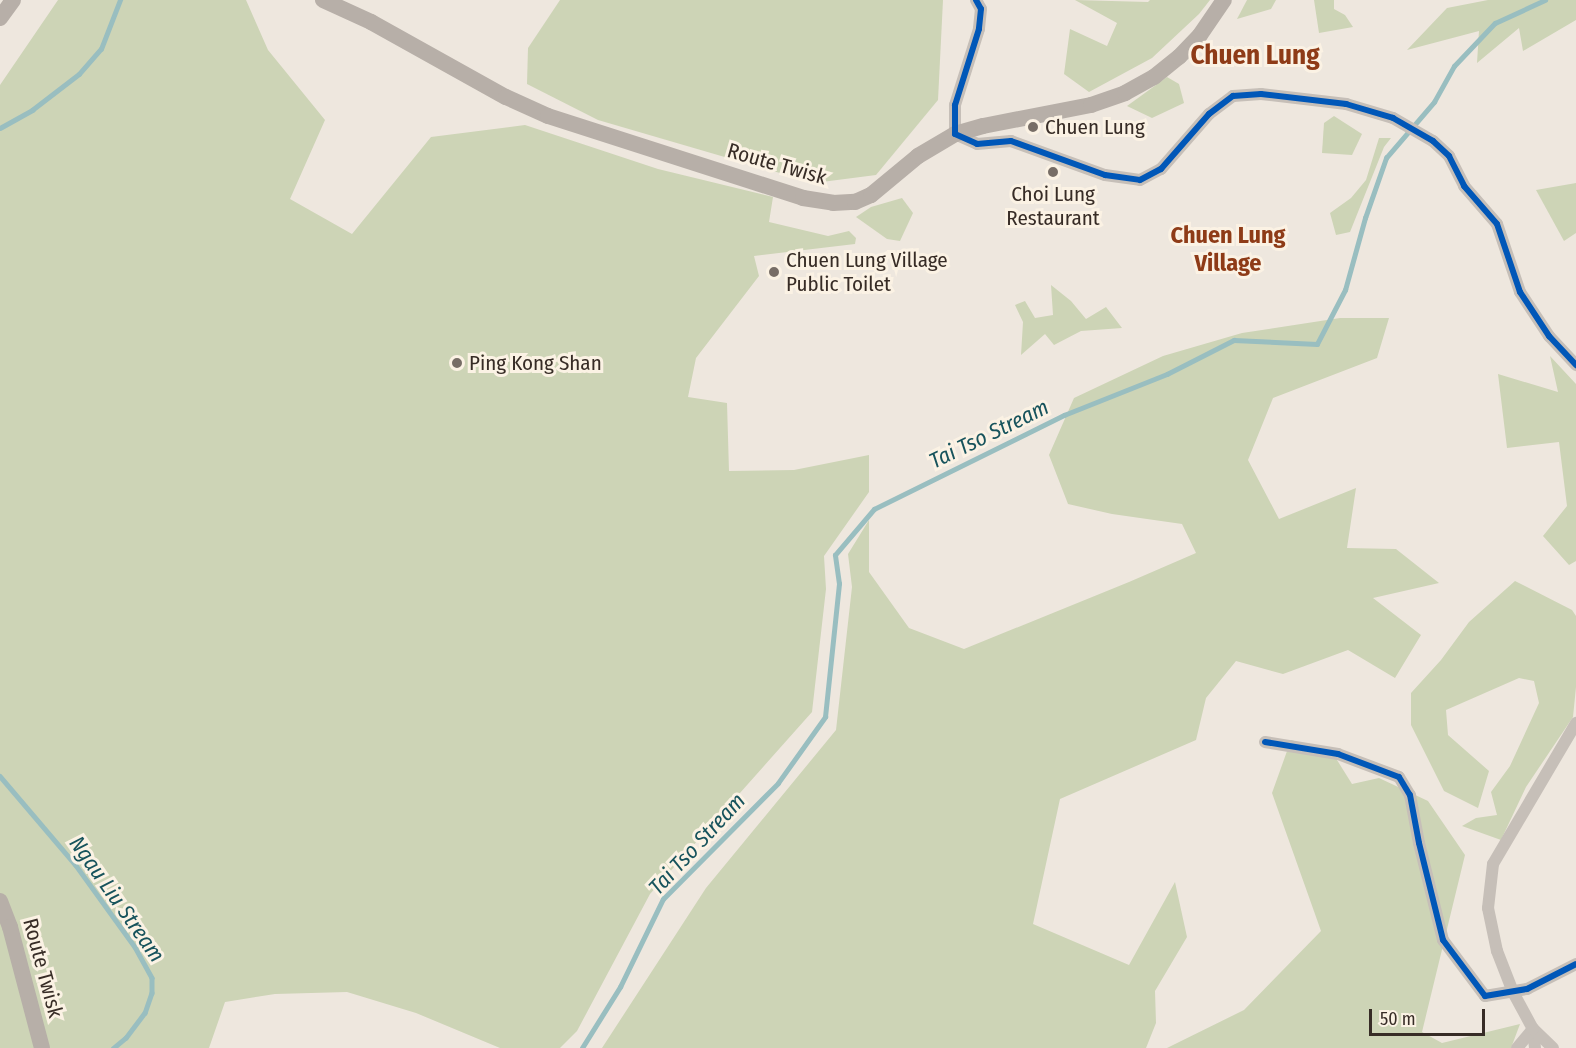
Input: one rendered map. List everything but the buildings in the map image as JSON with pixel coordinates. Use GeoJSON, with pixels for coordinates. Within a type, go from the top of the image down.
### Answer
{"type":"FeatureCollection","features":[{"type":"Feature","properties":{"kind":"main road"},"geometry":{"type":"LineString","coordinates":[[0,18],[13,0]]}},
{"type":"Feature","properties":{"kind":"main road","name":"Route Twisk"},"geometry":{"type":"LineString","coordinates":[[323,0],[371,22],[507,97],[548,116],[813,201],[844,203],[863,199],[879,190],[918,156],[955,134],[983,126],[1091,105],[1125,93],[1154,77],[1179,57],[1200,35],[1224,0]]}},
{"type":"Feature","properties":{"kind":"main road","name":"Route Twisk"},"geometry":{"type":"LineString","coordinates":[[0,901],[10,927],[42,1048]]}},
{"type":"Feature","properties":{"kind":"street"},"geometry":{"type":"LineString","coordinates":[[976,0],[981,9],[979,29],[955,105],[955,134],[977,144],[1011,141],[1105,175],[1140,180],[1161,169],[1209,114],[1233,96],[1261,94],[1346,104],[1393,118],[1432,141],[1449,156],[1464,186],[1497,224],[1520,292],[1549,336],[1576,365]]}},
{"type":"Feature","properties":{"kind":"street"},"geometry":{"type":"LineString","coordinates":[[1553,1048],[1533,1029],[1513,992],[1497,951],[1488,908],[1493,864],[1576,723]]}},
{"type":"Feature","properties":{"kind":"street"},"geometry":{"type":"LineString","coordinates":[[1265,742],[1338,754],[1399,777],[1410,795],[1419,843],[1443,940],[1485,996],[1527,989],[1576,964]]}},
{"type":"Feature","properties":{"kind":"street"},"geometry":{"type":"LineString","coordinates":[[1517,1048],[1533,1029]]}},
{"type":"Feature","properties":{"kind":"street"},"geometry":{"type":"LineString","coordinates":[[1533,1029],[1535,1048]]}},
{"type":"Feature","properties":{"kind":"green space"},"geometry":{"type":"Polygon","coordinates":[[[58,0],[246,0],[268,50],[325,120],[290,199],[352,234],[431,137],[525,125],[658,169],[773,197],[769,222],[828,236],[849,231],[856,238],[855,244],[754,256],[759,276],[696,358],[688,397],[727,403],[729,471],[794,470],[869,455],[869,492],[824,556],[826,589],[812,712],[650,894],[577,1031],[560,1048],[500,1048],[416,1013],[347,992],[275,994],[225,1002],[209,1048],[0,1048],[0,85],[58,0]]]}},
{"type":"Feature","properties":{"kind":"green space"},"geometry":{"type":"Polygon","coordinates":[[[560,0],[943,0],[938,100],[876,175],[814,183],[598,120],[527,84],[528,48],[560,0]]]}},
{"type":"Feature","properties":{"kind":"green space"},"geometry":{"type":"Polygon","coordinates":[[[1075,0],[1148,2],[1150,0],[1210,0],[1199,14],[1152,58],[1089,92],[1064,74],[1070,29],[1107,46],[1117,23],[1075,0]]]}},
{"type":"Feature","properties":{"kind":"green space"},"geometry":{"type":"Polygon","coordinates":[[[1247,0],[1276,0],[1271,9],[1237,19],[1247,0]]]}},
{"type":"Feature","properties":{"kind":"green space"},"geometry":{"type":"Polygon","coordinates":[[[1314,0],[1334,0],[1334,9],[1345,15],[1353,27],[1319,33],[1314,0]]]}},
{"type":"Feature","properties":{"kind":"green space"},"geometry":{"type":"Polygon","coordinates":[[[1488,0],[1576,0],[1576,20],[1523,51],[1519,28],[1477,63],[1479,31],[1407,50],[1447,8],[1488,0]]]}},
{"type":"Feature","properties":{"kind":"green space"},"geometry":{"type":"Polygon","coordinates":[[[1167,77],[1179,84],[1184,103],[1152,118],[1127,106],[1167,77]]]}},
{"type":"Feature","properties":{"kind":"green space"},"geometry":{"type":"Polygon","coordinates":[[[1334,116],[1362,134],[1352,155],[1322,153],[1324,123],[1334,116]]]}},
{"type":"Feature","properties":{"kind":"green space"},"geometry":{"type":"Polygon","coordinates":[[[1379,138],[1391,138],[1384,147],[1350,232],[1336,235],[1330,213],[1351,198],[1366,180],[1379,138]]]}},
{"type":"Feature","properties":{"kind":"green space"},"geometry":{"type":"Polygon","coordinates":[[[1576,183],[1576,233],[1564,241],[1536,190],[1576,183]]]}},
{"type":"Feature","properties":{"kind":"green space"},"geometry":{"type":"Polygon","coordinates":[[[902,198],[913,213],[900,241],[887,239],[856,217],[871,207],[902,198]]]}},
{"type":"Feature","properties":{"kind":"green space"},"geometry":{"type":"Polygon","coordinates":[[[1051,285],[1071,301],[1086,319],[1106,307],[1122,328],[1081,331],[1054,345],[1045,334],[1021,355],[1023,322],[1015,305],[1025,301],[1035,318],[1053,315],[1051,285]]]}},
{"type":"Feature","properties":{"kind":"green space"},"geometry":{"type":"Polygon","coordinates":[[[1340,318],[1389,318],[1377,358],[1273,398],[1248,460],[1279,519],[1356,488],[1347,548],[1396,549],[1439,583],[1373,598],[1421,635],[1395,678],[1348,650],[1283,674],[1236,661],[1206,698],[1196,740],[1060,799],[1033,924],[1129,965],[1175,882],[1187,937],[1155,991],[1156,1023],[1146,1048],[602,1048],[706,888],[836,730],[852,587],[848,554],[869,520],[869,572],[909,628],[964,649],[1129,582],[1196,553],[1182,524],[1112,514],[1068,504],[1049,455],[1074,398],[1163,356],[1242,333],[1340,318]]]}},
{"type":"Feature","properties":{"kind":"green space"},"geometry":{"type":"Polygon","coordinates":[[[1550,356],[1576,384],[1576,561],[1569,565],[1543,536],[1567,506],[1559,442],[1507,448],[1498,374],[1558,392],[1550,356]]]}},
{"type":"Feature","properties":{"kind":"green space"},"geometry":{"type":"Polygon","coordinates":[[[1515,581],[1572,610],[1576,616],[1576,687],[1573,717],[1526,787],[1501,840],[1462,826],[1476,818],[1497,815],[1491,792],[1510,766],[1539,703],[1534,681],[1519,678],[1446,710],[1448,735],[1489,771],[1478,808],[1444,791],[1411,725],[1411,693],[1441,660],[1469,622],[1515,581]]]}},
{"type":"Feature","properties":{"kind":"green space"},"geometry":{"type":"Polygon","coordinates":[[[1291,740],[1332,752],[1352,784],[1379,778],[1428,801],[1465,855],[1422,1032],[1442,1043],[1520,1024],[1511,1048],[1167,1048],[1244,1010],[1321,931],[1272,793],[1291,740]]]}},
{"type":"Feature","properties":{"kind":"waterway","name":"Ngau Liu Stream"},"geometry":{"type":"LineString","coordinates":[[0,128],[32,110],[79,74],[101,49],[120,0]]}},
{"type":"Feature","properties":{"kind":"waterway","name":"Tai Tso Stream"},"geometry":{"type":"LineString","coordinates":[[582,1048],[620,987],[663,899],[778,783],[825,717],[839,584],[835,555],[874,509],[1064,415],[1167,374],[1234,340],[1317,344],[1345,290],[1365,218],[1386,158],[1434,102],[1454,66],[1495,23],[1545,0]]}},
{"type":"Feature","properties":{"kind":"waterway","name":"Ngau Liu Stream"},"geometry":{"type":"LineString","coordinates":[[0,776],[75,864],[135,947],[152,978],[152,993],[145,1013],[126,1038],[114,1048]]}},
{"type":"Feature","properties":{"kind":"cycle path"},"geometry":{"type":"LineString","coordinates":[[976,0],[981,9],[979,29],[955,105],[955,134],[977,144],[1011,141],[1105,175],[1140,180],[1161,169],[1209,114],[1233,96],[1261,94],[1346,104],[1393,118],[1433,141],[1449,156],[1464,186],[1497,224],[1520,292],[1549,336],[1576,365]]}},
{"type":"Feature","properties":{"kind":"cycle path"},"geometry":{"type":"LineString","coordinates":[[1265,742],[1338,754],[1399,777],[1410,795],[1419,843],[1443,940],[1485,996],[1527,989],[1576,964]]}},
{"type":"Feature","properties":{"kind":"place","name":"Chuen Lung"},"geometry":{"type":"Point","coordinates":[1033,127]}},
{"type":"Feature","properties":{"kind":"place","name":"Choi Lung Restaurant"},"geometry":{"type":"Point","coordinates":[1053,172]}},
{"type":"Feature","properties":{"kind":"place","name":"Chuen Lung Village Public Toilet"},"geometry":{"type":"Point","coordinates":[774,272]}},
{"type":"Feature","properties":{"kind":"place","name":"Ping Kong Shan"},"geometry":{"type":"Point","coordinates":[457,363]}},
{"type":"Feature","properties":{"kind":"district","name":"Chuen Lung"},"geometry":{"type":"Point","coordinates":[1255,56]}},
{"type":"Feature","properties":{"kind":"district","name":"Chuen Lung Village"},"geometry":{"type":"Point","coordinates":[1228,250]}}]}
